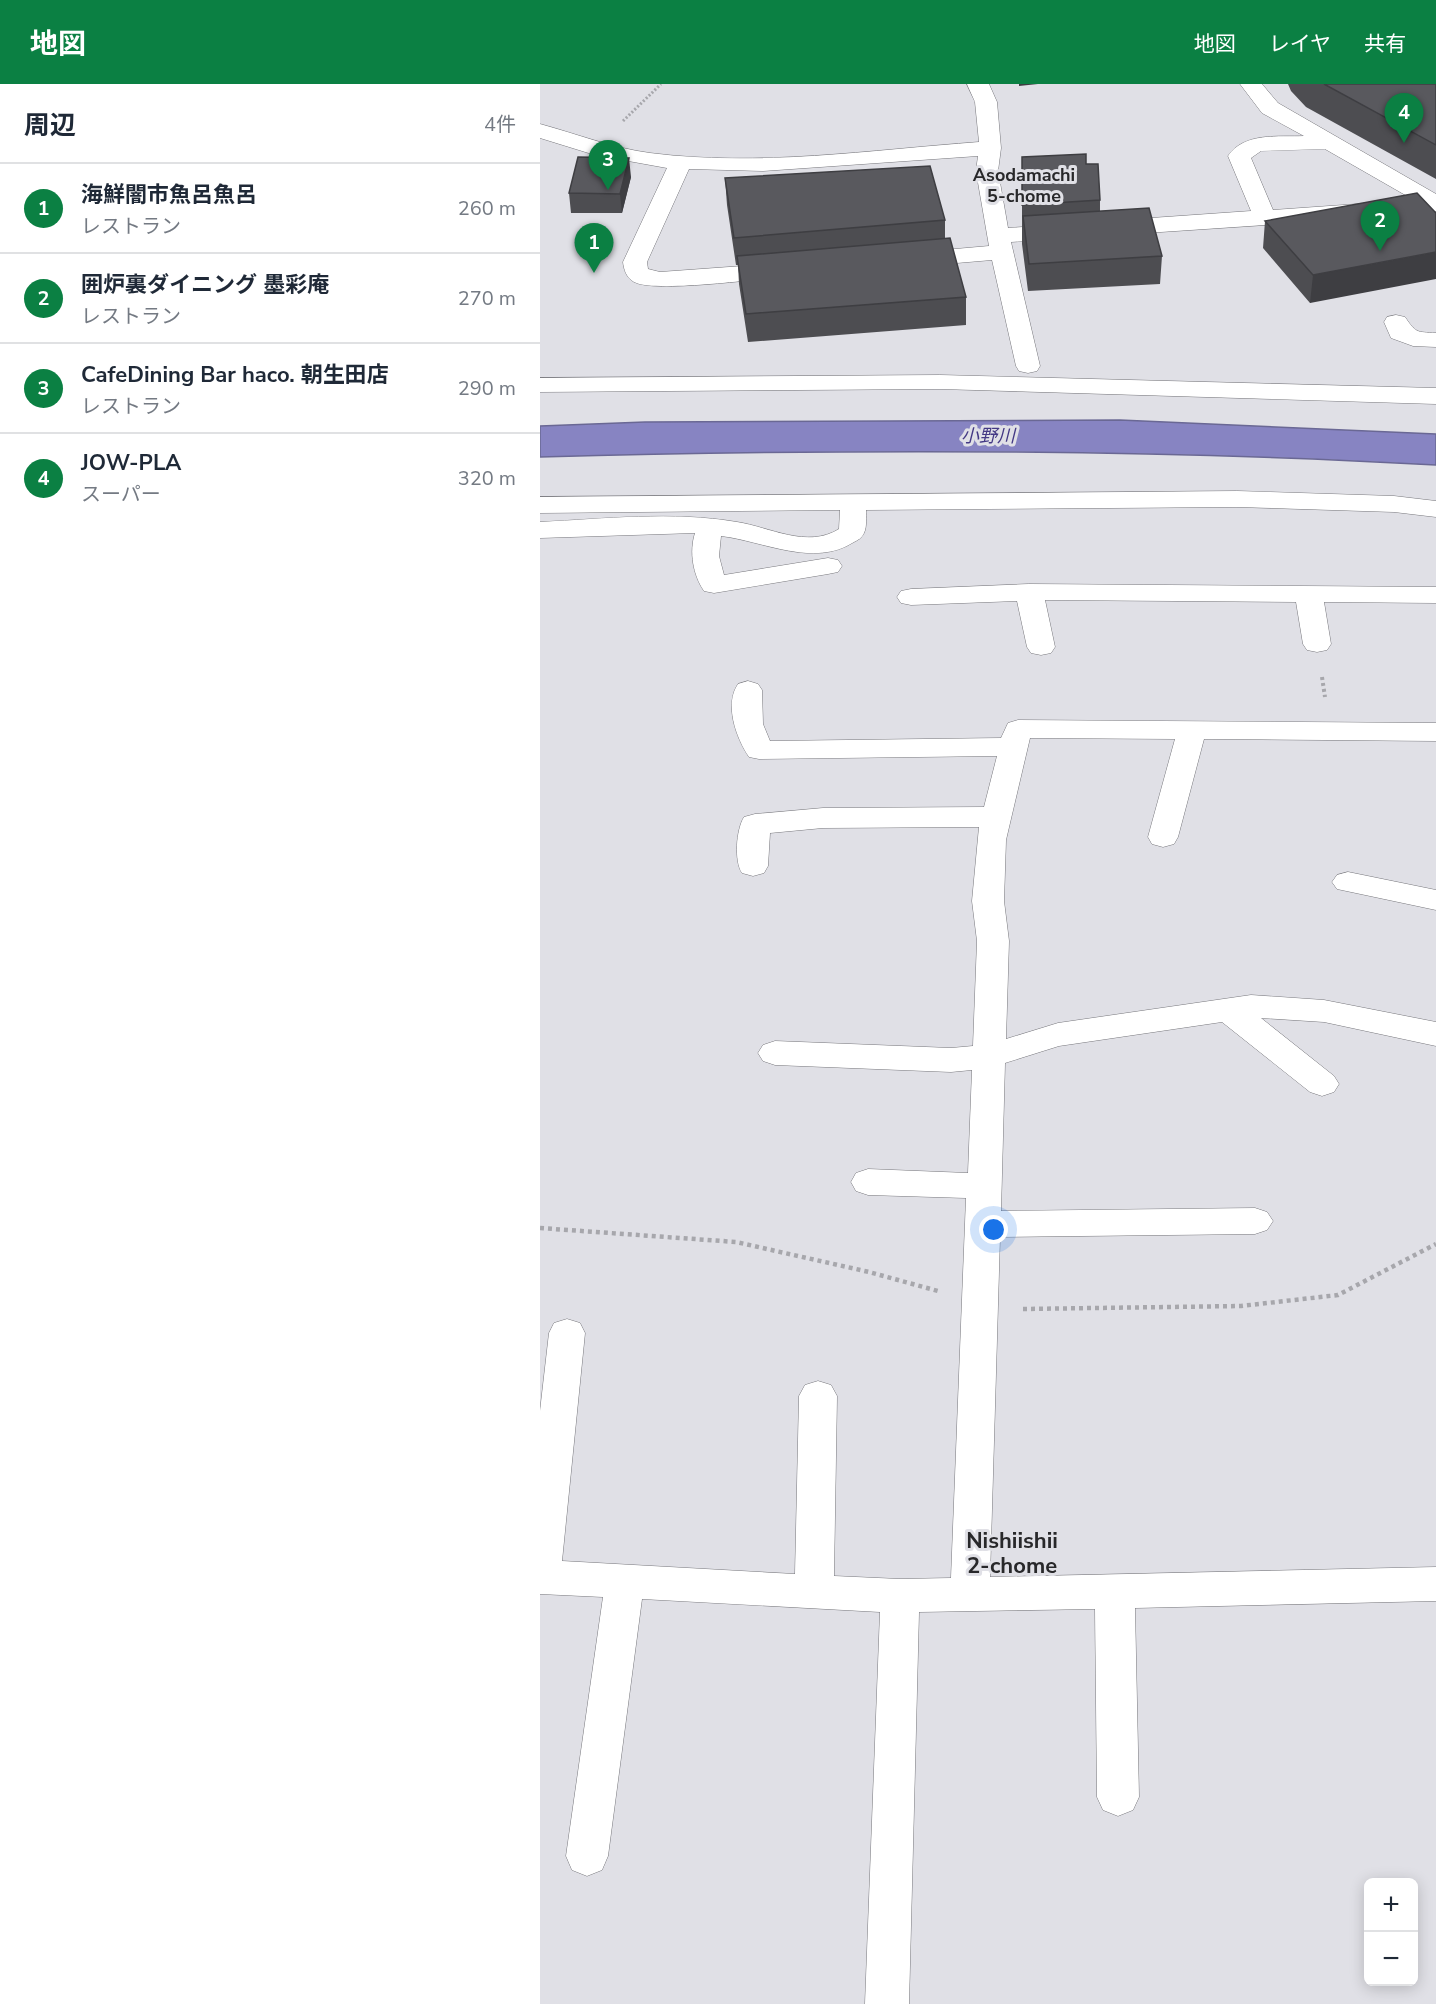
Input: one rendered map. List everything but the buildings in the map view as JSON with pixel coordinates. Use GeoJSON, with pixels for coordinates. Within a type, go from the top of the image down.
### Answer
{"type":"FeatureCollection","features":[{"type":"Feature","properties":{"kind":"street"},"geometry":{"type":"LineString","coordinates":[[978,84],[986,102],[990,148],[987,171],[1000,244],[1028,366]]}},
{"type":"Feature","properties":{"kind":"street"},"geometry":{"type":"LineString","coordinates":[[1251,84],[1270,108],[1436,203]]}},
{"type":"Feature","properties":{"kind":"street"},"geometry":{"type":"LineString","coordinates":[[540,131],[593,150],[680,164],[769,165],[990,148]]}},
{"type":"Feature","properties":{"kind":"street"},"geometry":{"type":"LineString","coordinates":[[1265,217],[1239,156],[1256,145],[1329,142]]}},
{"type":"Feature","properties":{"kind":"street"},"geometry":{"type":"LineString","coordinates":[[680,164],[635,262],[636,271],[643,277],[684,279],[802,269]]}},
{"type":"Feature","properties":{"kind":"street"},"geometry":{"type":"LineString","coordinates":[[884,262],[1000,244],[1265,217],[1386,210],[1436,203]]}},
{"type":"Feature","properties":{"kind":"street"},"geometry":{"type":"LineString","coordinates":[[1396,322],[1400,333],[1413,339],[1436,340]]}},
{"type":"Feature","properties":{"kind":"street"},"geometry":{"type":"LineString","coordinates":[[540,386],[940,382],[1436,396]]}},
{"type":"Feature","properties":{"kind":"street"},"geometry":{"type":"LineString","coordinates":[[540,505],[1237,499],[1394,504],[1436,508]]}},
{"type":"Feature","properties":{"kind":"street"},"geometry":{"type":"LineString","coordinates":[[540,530],[688,525],[739,530],[777,541],[809,545],[839,543],[852,532],[853,503]]}},
{"type":"Feature","properties":{"kind":"street"},"geometry":{"type":"LineString","coordinates":[[712,527],[705,539],[704,551],[714,585],[828,566]]}},
{"type":"Feature","properties":{"kind":"street"},"geometry":{"type":"LineString","coordinates":[[1029,592],[1041,647]]}},
{"type":"Feature","properties":{"kind":"street"},"geometry":{"type":"LineString","coordinates":[[911,597],[1029,592],[1309,596],[1436,595]]}},
{"type":"Feature","properties":{"kind":"street"},"geometry":{"type":"LineString","coordinates":[[1309,596],[1317,644]]}},
{"type":"Feature","properties":{"kind":"street"},"geometry":{"type":"LineString","coordinates":[[748,690],[748,724],[759,750],[1013,747]]}},
{"type":"Feature","properties":{"kind":"street"},"geometry":{"type":"LineString","coordinates":[[970,1594],[993,941],[988,901],[990,840],[1018,729],[1436,732]]}},
{"type":"Feature","properties":{"kind":"street"},"geometry":{"type":"LineString","coordinates":[[1163,837],[1192,730]]}},
{"type":"Feature","properties":{"kind":"street"},"geometry":{"type":"LineString","coordinates":[[753,866],[755,824],[823,818],[995,817]]}},
{"type":"Feature","properties":{"kind":"street"},"geometry":{"type":"LineString","coordinates":[[1347,882],[1436,900]]}},
{"type":"Feature","properties":{"kind":"street"},"geometry":{"type":"LineString","coordinates":[[775,1053],[951,1060],[988,1056],[1058,1035],[1226,1008],[1278,1006],[1324,1011],[1436,1034]]}},
{"type":"Feature","properties":{"kind":"street"},"geometry":{"type":"LineString","coordinates":[[1226,1008],[1322,1084]]}},
{"type":"Feature","properties":{"kind":"street"},"geometry":{"type":"LineString","coordinates":[[868,1182],[983,1186]]}},
{"type":"Feature","properties":{"kind":"street"},"geometry":{"type":"LineString","coordinates":[[982,1224],[1255,1221]]}},
{"type":"Feature","properties":{"kind":"street"},"geometry":{"type":"LineString","coordinates":[[567,1333],[541,1577],[814,1589],[900,1596],[1436,1584]]}},
{"type":"Feature","properties":{"kind":"street"},"geometry":{"type":"LineString","coordinates":[[814,1589],[818,1396]]}},
{"type":"Feature","properties":{"kind":"street"},"geometry":{"type":"LineString","coordinates":[[587,1856],[625,1581]]}},
{"type":"Feature","properties":{"kind":"street"},"geometry":{"type":"LineString","coordinates":[[1114,1591],[1118,1797]]}},
{"type":"Feature","properties":{"kind":"street"},"geometry":{"type":"LineString","coordinates":[[887,2004],[900,1596]]}},
{"type":"Feature","properties":{"kind":"path"},"geometry":{"type":"LineString","coordinates":[[593,150],[661,84]]}},
{"type":"Feature","properties":{"kind":"path"},"geometry":{"type":"LineString","coordinates":[[1317,644],[1331,731]]}},
{"type":"Feature","properties":{"kind":"water","name":"小野川"},"geometry":{"type":"Polygon","coordinates":[[[1120,420],[1436,434],[1436,465],[1212,455],[988,452],[764,452],[540,457],[540,426],[645,422],[1120,420]]]}},
{"type":"Feature","properties":{"kind":"place","name":"JOW-PLA"},"geometry":{"type":"Point","coordinates":[1404,143]}},
{"type":"Feature","properties":{"kind":"place","name":"CafeDining Bar haco. 朝生田店"},"geometry":{"type":"Point","coordinates":[608,190]}},
{"type":"Feature","properties":{"kind":"place","name":"囲炉裏ダイニング 墨彩庵"},"geometry":{"type":"Point","coordinates":[1380,251]}},
{"type":"Feature","properties":{"kind":"place","name":"海鮮闇市魚呂魚呂"},"geometry":{"type":"Point","coordinates":[594,273]}},
{"type":"Feature","properties":{"kind":"district","name":"Asodamachi 5-chome"},"geometry":{"type":"Point","coordinates":[1024,185]}},
{"type":"Feature","properties":{"kind":"district","name":"Nishiishii 2-chome"},"geometry":{"type":"Point","coordinates":[1012,1552]}}]}
